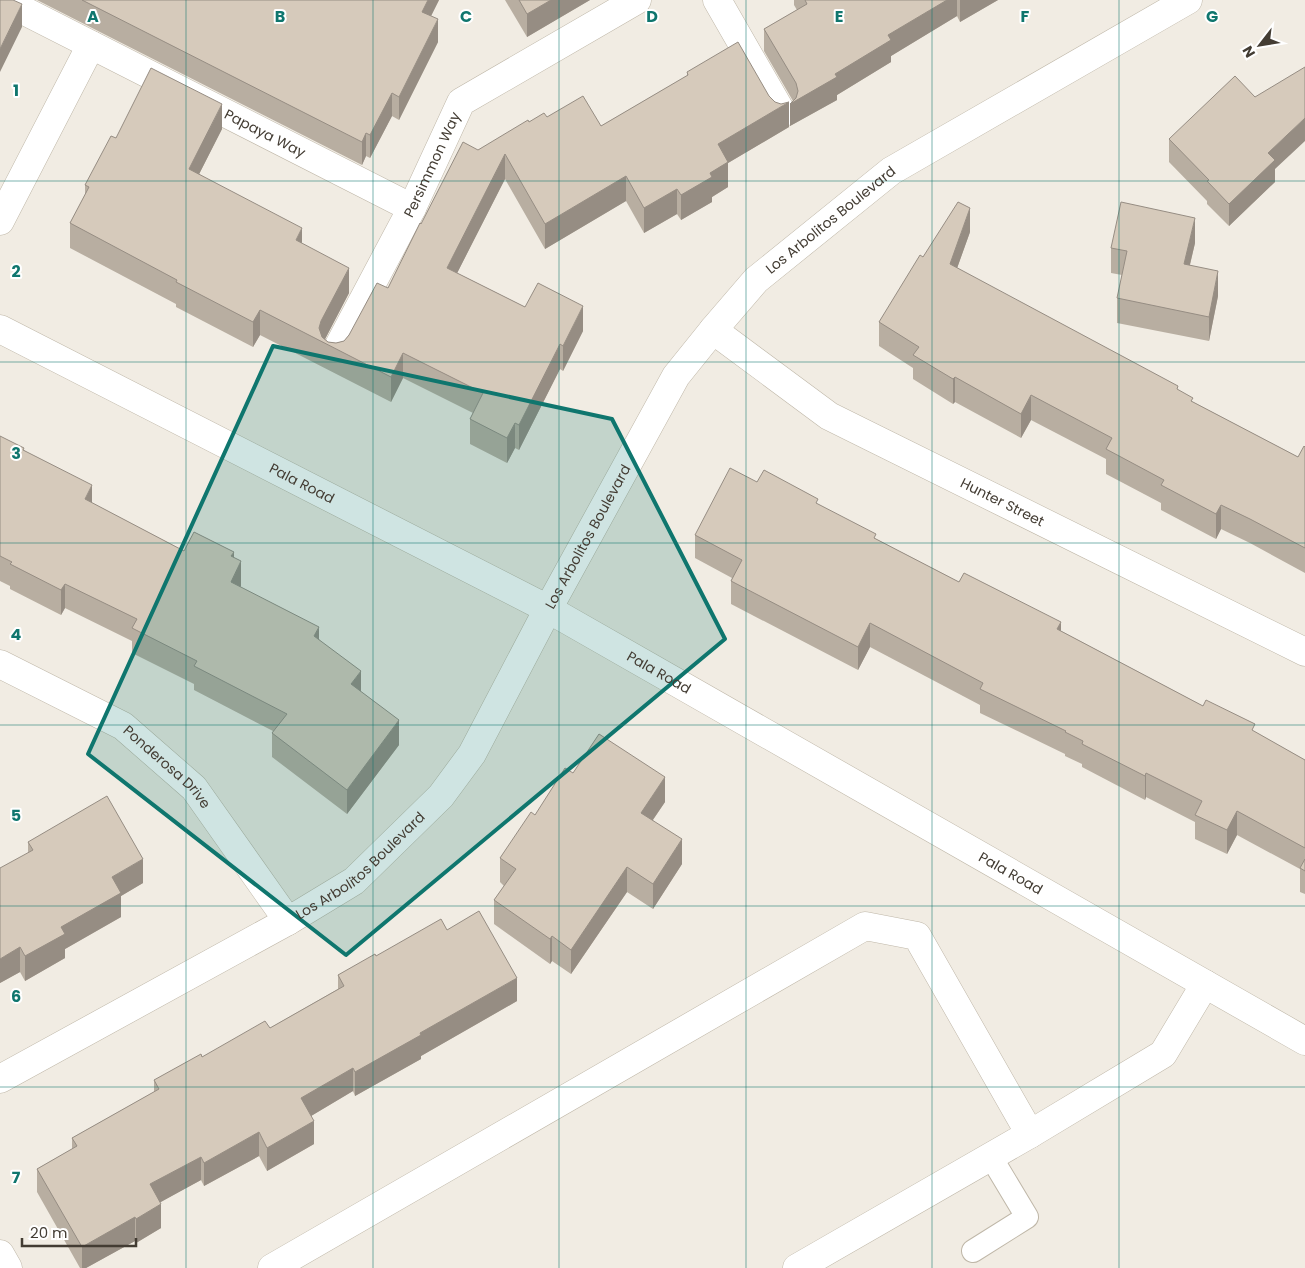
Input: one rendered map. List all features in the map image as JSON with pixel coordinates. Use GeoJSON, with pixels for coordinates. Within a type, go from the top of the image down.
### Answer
{"type":"FeatureCollection","features":[{"type":"Feature","properties":{"kind":"street","name":"Papaya Way"},"geometry":{"type":"LineString","coordinates":[[3,0],[412,208]]}},
{"type":"Feature","properties":{"kind":"street","name":"Persimmon Way"},"geometry":{"type":"LineString","coordinates":[[335,353],[412,208],[460,102],[637,0]]}},
{"type":"Feature","properties":{"kind":"street"},"geometry":{"type":"LineString","coordinates":[[716,0],[782,113]]}},
{"type":"Feature","properties":{"kind":"street","name":"Los Arbolitos Boulevard"},"geometry":{"type":"LineString","coordinates":[[0,1079],[288,921],[354,881],[441,796],[472,754],[548,609],[676,376],[756,280],[891,171],[1188,0]]}},
{"type":"Feature","properties":{"kind":"street"},"geometry":{"type":"LineString","coordinates":[[0,221],[91,45]]}},
{"type":"Feature","properties":{"kind":"street","name":"Pala Road"},"geometry":{"type":"LineString","coordinates":[[0,329],[548,609],[1305,1041]]}},
{"type":"Feature","properties":{"kind":"street","name":"Hunter Street"},"geometry":{"type":"LineString","coordinates":[[713,330],[829,416],[1305,652]]}},
{"type":"Feature","properties":{"kind":"street","name":"Ponderosa Drive"},"geometry":{"type":"LineString","coordinates":[[0,664],[123,726],[194,788],[288,921]]}},
{"type":"Feature","properties":{"kind":"street"},"geometry":{"type":"LineString","coordinates":[[272,1268],[865,926],[917,936],[1030,1134]]}},
{"type":"Feature","properties":{"kind":"street"},"geometry":{"type":"LineString","coordinates":[[798,1268],[991,1157],[1163,1054],[1205,984]]}},
{"type":"Feature","properties":{"kind":"street"},"geometry":{"type":"LineString","coordinates":[[0,1254],[8,1268]]}},
{"type":"Feature","properties":{"kind":"lane"},"geometry":{"type":"LineString","coordinates":[[973,1250],[1027,1217],[991,1157]]}},
{"type":"Feature","properties":{"kind":"highlighted area"},"geometry":{"type":"Polygon","coordinates":[[[273,346],[612,419],[725,639],[346,955],[88,754],[273,346]]]}},
{"type":"Feature","properties":{"kind":"building"},"geometry":{"type":"Polygon","coordinates":[[[0,0],[13,0],[22,4],[0,49],[0,0]]]}},
{"type":"Feature","properties":{"kind":"building"},"geometry":{"type":"Polygon","coordinates":[[[82,0],[428,0],[422,12],[438,19],[399,97],[392,93],[370,135],[366,133],[362,142],[82,0]]]}},
{"type":"Feature","properties":{"kind":"building"},"geometry":{"type":"Polygon","coordinates":[[[519,0],[551,0],[527,14],[519,0]]]}},
{"type":"Feature","properties":{"kind":"building"},"geometry":{"type":"Polygon","coordinates":[[[805,0],[947,0],[888,35],[891,40],[835,74],[837,77],[790,104],[796,98],[798,91],[796,83],[764,29],[807,4],[805,0]]]}},
{"type":"Feature","properties":{"kind":"building"},"geometry":{"type":"Polygon","coordinates":[[[738,42],[769,96],[775,102],[781,104],[789,102],[718,144],[728,162],[710,173],[712,177],[681,195],[677,189],[644,208],[626,176],[545,224],[505,154],[447,268],[525,307],[538,283],[583,306],[563,346],[560,344],[519,425],[515,423],[507,438],[470,419],[483,393],[403,353],[391,377],[260,310],[253,322],[70,223],[89,187],[85,185],[111,136],[116,138],[151,68],[222,104],[189,169],[302,228],[296,240],[349,268],[319,328],[322,337],[328,342],[344,341],[377,283],[388,288],[463,142],[478,150],[528,120],[529,122],[544,113],[547,117],[583,96],[601,126],[688,75],[687,72],[738,42]]]}},
{"type":"Feature","properties":{"kind":"building"},"geometry":{"type":"Polygon","coordinates":[[[1305,67],[1305,118],[1268,153],[1275,160],[1229,204],[1207,181],[1209,180],[1169,139],[1235,76],[1255,97],[1305,67]]]}},
{"type":"Feature","properties":{"kind":"building"},"geometry":{"type":"Polygon","coordinates":[[[958,202],[970,208],[950,264],[1178,386],[1177,389],[1193,398],[1191,401],[1298,457],[1304,446],[1305,548],[1221,505],[1216,514],[1161,485],[1164,480],[1106,449],[1112,438],[1031,395],[1021,414],[955,377],[953,379],[913,355],[919,347],[879,322],[920,255],[923,257],[958,202]]]}},
{"type":"Feature","properties":{"kind":"building"},"geometry":{"type":"Polygon","coordinates":[[[1121,202],[1195,218],[1184,264],[1218,271],[1209,317],[1117,298],[1127,251],[1111,248],[1121,202]]]}},
{"type":"Feature","properties":{"kind":"building"},"geometry":{"type":"Polygon","coordinates":[[[0,436],[24,448],[23,450],[92,485],[85,499],[184,551],[194,532],[234,552],[231,556],[241,561],[231,582],[319,627],[314,636],[361,671],[351,684],[399,720],[347,790],[272,733],[287,714],[194,666],[197,661],[132,628],[137,619],[65,584],[61,590],[10,564],[12,562],[0,556],[0,436]]]}},
{"type":"Feature","properties":{"kind":"building"},"geometry":{"type":"Polygon","coordinates":[[[730,468],[757,482],[764,470],[818,499],[816,503],[876,534],[874,538],[959,582],[964,573],[1061,622],[1057,629],[1203,706],[1206,700],[1255,724],[1252,730],[1305,760],[1305,848],[1237,811],[1227,830],[1195,815],[1202,801],[1146,773],[1145,776],[1082,744],[1083,741],[1066,731],[980,689],[983,683],[870,623],[858,647],[731,581],[742,560],[695,535],[730,468]]]}},
{"type":"Feature","properties":{"kind":"building"},"geometry":{"type":"Polygon","coordinates":[[[599,734],[665,777],[641,813],[682,839],[653,884],[627,867],[571,950],[552,936],[550,939],[494,900],[516,869],[500,858],[531,812],[535,815],[565,768],[573,773],[599,734]]]}},
{"type":"Feature","properties":{"kind":"building"},"geometry":{"type":"Polygon","coordinates":[[[107,796],[143,859],[112,877],[121,893],[61,927],[65,934],[25,956],[20,947],[0,959],[0,868],[33,850],[28,842],[107,796]]]}},
{"type":"Feature","properties":{"kind":"building"},"geometry":{"type":"Polygon","coordinates":[[[1305,859],[1305,871],[1300,868],[1305,859]]]}},
{"type":"Feature","properties":{"kind":"building"},"geometry":{"type":"Polygon","coordinates":[[[479,911],[517,978],[355,1072],[353,1068],[301,1098],[314,1121],[267,1148],[259,1132],[204,1163],[201,1157],[150,1184],[161,1204],[82,1247],[37,1169],[77,1146],[72,1138],[159,1089],[154,1080],[201,1054],[202,1057],[265,1021],[270,1028],[344,986],[338,975],[375,954],[376,956],[441,919],[447,930],[479,911]]]}}]}
